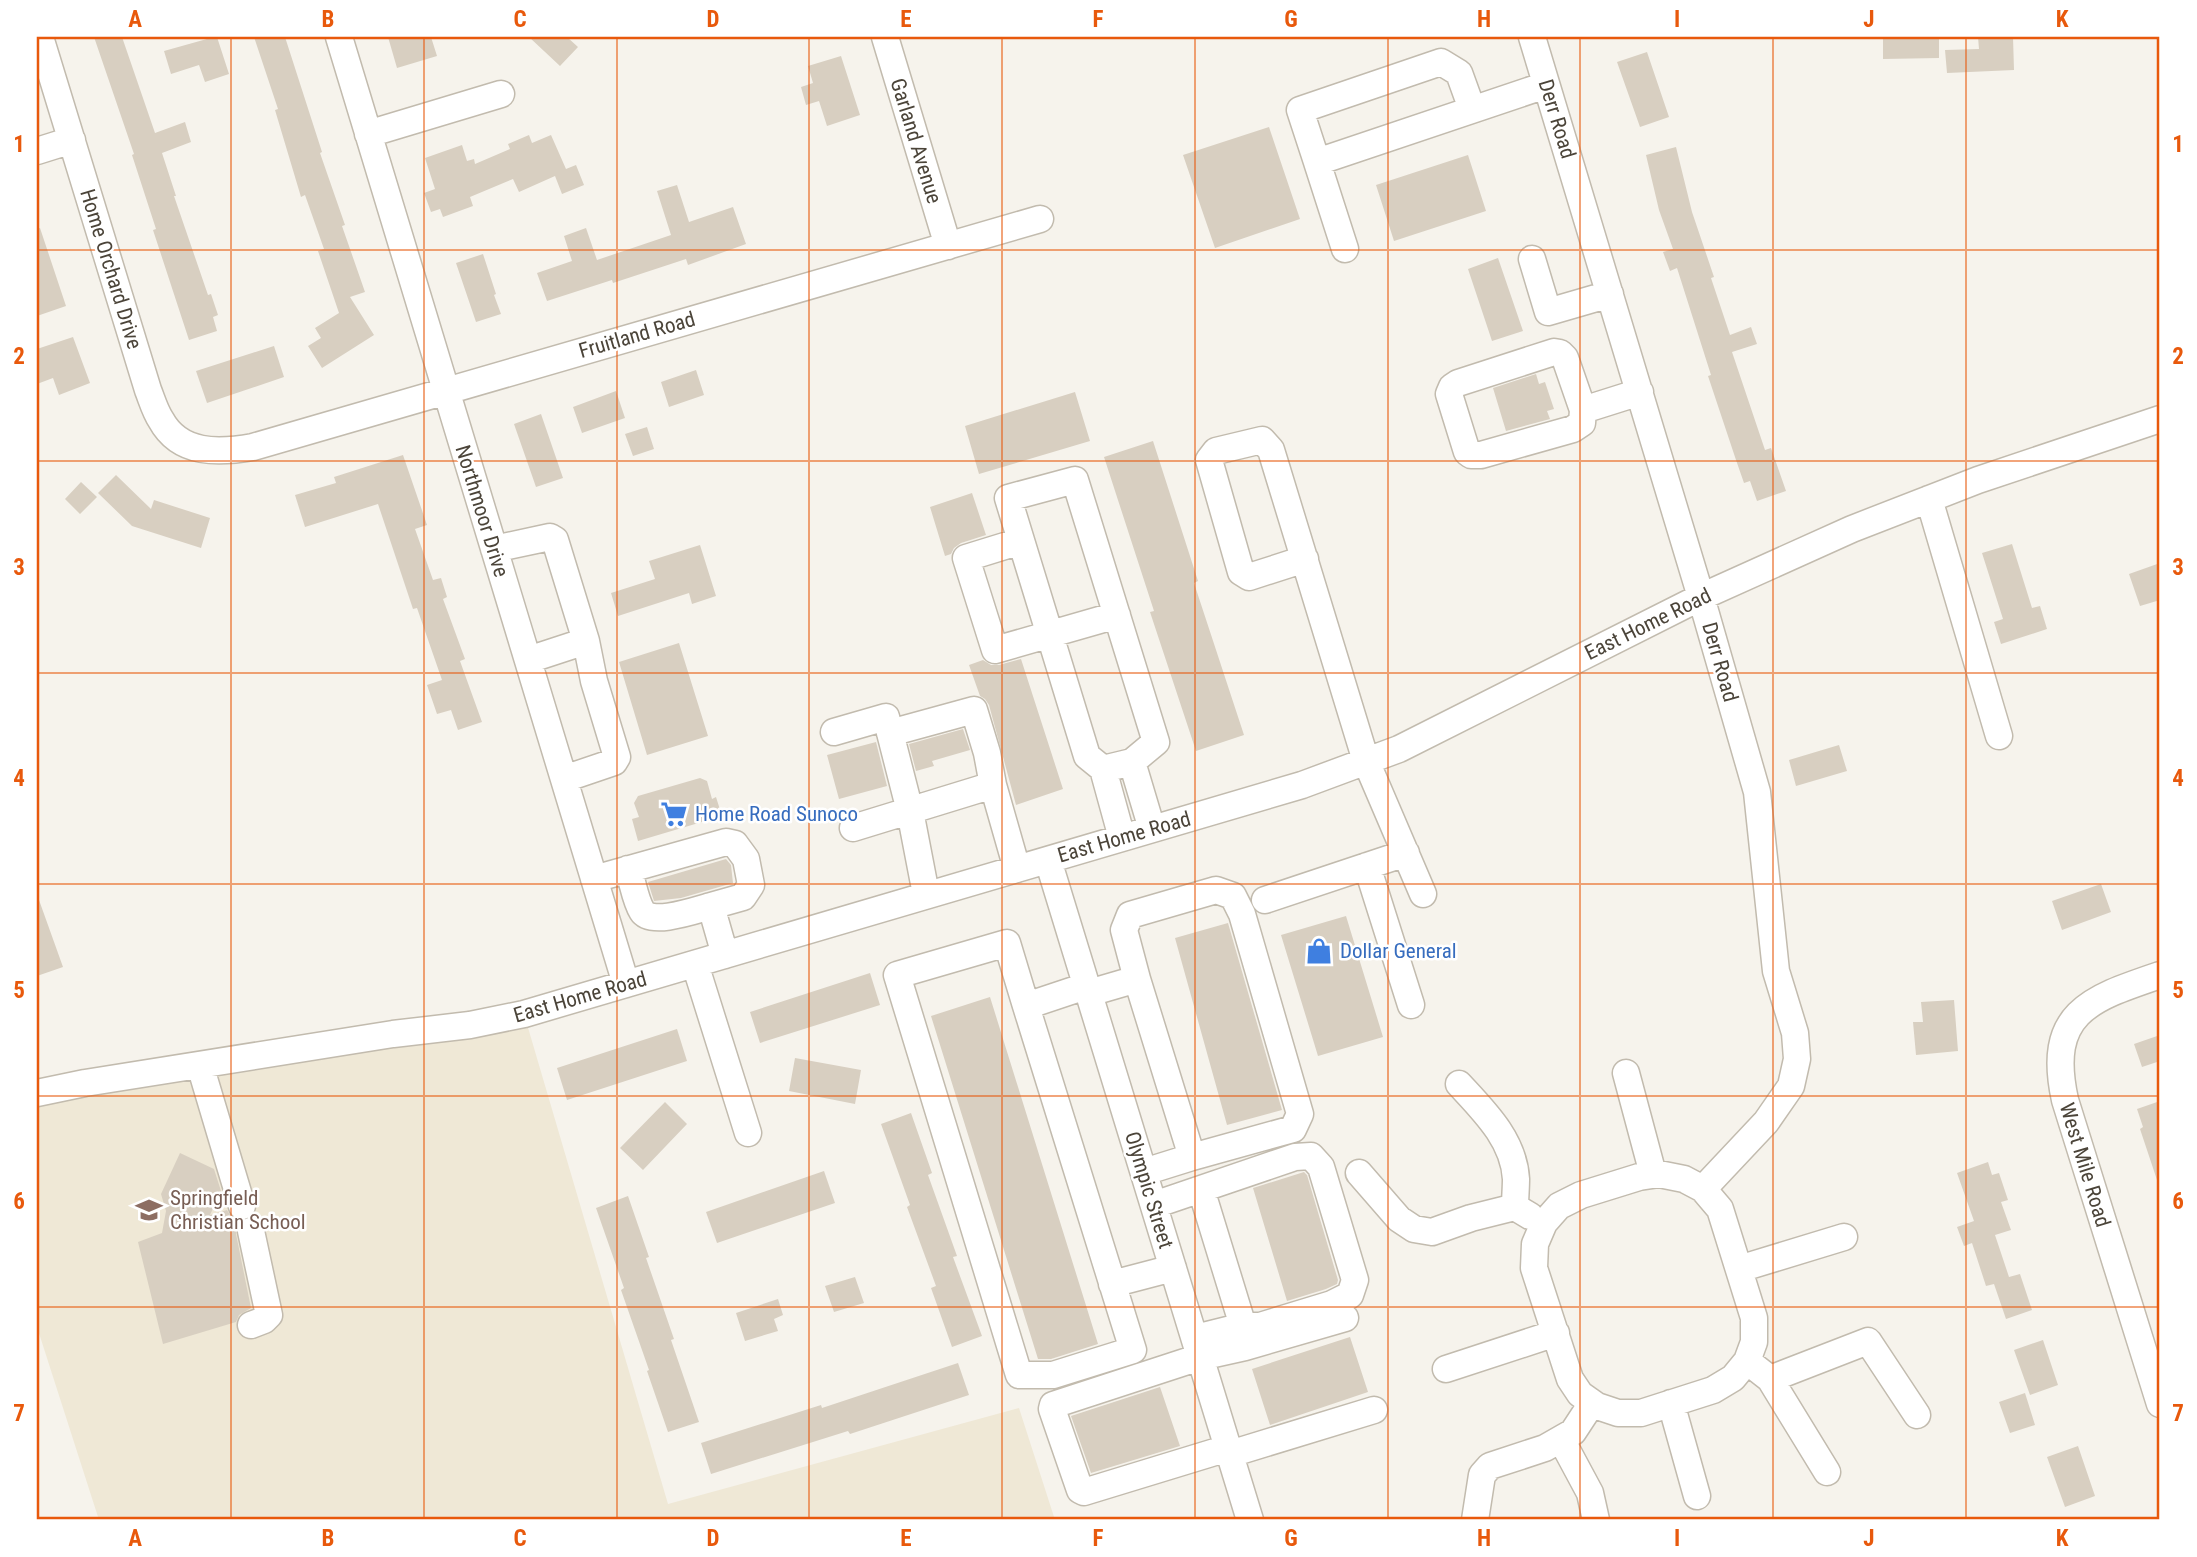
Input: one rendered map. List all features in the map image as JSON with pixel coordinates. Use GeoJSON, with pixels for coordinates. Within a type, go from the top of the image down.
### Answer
{"type":"FeatureCollection","features":[{"type":"Feature","properties":{"kind":"street","name":"Home Orchard Drive"},"geometry":{"type":"LineString","coordinates":[[40,37],[148,390],[160,420],[170,433],[183,443],[214,452],[233,451]]}},
{"type":"Feature","properties":{"kind":"street","name":"Northmoor Drive"},"geometry":{"type":"LineString","coordinates":[[339,37],[626,984]]}},
{"type":"Feature","properties":{"kind":"street","name":"Garland Avenue"},"geometry":{"type":"LineString","coordinates":[[885,37],[948,246]]}},
{"type":"Feature","properties":{"kind":"street","name":"Derr Road"},"geometry":{"type":"LineString","coordinates":[[1532,37],[1640,392],[1757,792],[1776,971],[1796,1033],[1797,1059],[1791,1086],[1766,1122],[1703,1189]]}},
{"type":"Feature","properties":{"kind":"street"},"geometry":{"type":"LineString","coordinates":[[1345,249],[1300,110],[1441,62],[1459,73],[1472,109]]}},
{"type":"Feature","properties":{"kind":"street"},"geometry":{"type":"LineString","coordinates":[[1317,162],[1546,85]]}},
{"type":"Feature","properties":{"kind":"street"},"geometry":{"type":"LineString","coordinates":[[368,134],[501,94]]}},
{"type":"Feature","properties":{"kind":"street"},"geometry":{"type":"LineString","coordinates":[[37,150],[72,140]]}},
{"type":"Feature","properties":{"kind":"street","name":"Fruitland Road"},"geometry":{"type":"LineString","coordinates":[[233,451],[1040,219]]}},
{"type":"Feature","properties":{"kind":"street"},"geometry":{"type":"LineString","coordinates":[[1532,259],[1548,312],[1610,294]]}},
{"type":"Feature","properties":{"kind":"street"},"geometry":{"type":"LineString","coordinates":[[1549,352],[1560,353],[1565,358],[1583,410],[1582,423],[1573,429],[1481,455],[1471,455],[1467,452],[1449,394],[1452,387],[1458,383],[1549,352]]}},
{"type":"Feature","properties":{"kind":"street"},"geometry":{"type":"LineString","coordinates":[[1583,410],[1640,392]]}},
{"type":"Feature","properties":{"kind":"street","name":"East Home Road"},"geometry":{"type":"LineString","coordinates":[[38,1087],[470,1025],[524,1014],[1302,785],[1399,749],[1701,597],[1853,529],[1929,499],[2160,419]]}},
{"type":"Feature","properties":{"kind":"street"},"geometry":{"type":"LineString","coordinates":[[1305,559],[1249,577],[1241,572],[1209,460],[1216,451],[1262,440],[1271,450],[1305,559],[1366,761],[1423,894]]}},
{"type":"Feature","properties":{"kind":"street"},"geometry":{"type":"LineString","coordinates":[[1103,769],[1132,762],[1156,742],[1075,480],[1008,498],[1087,756],[1103,769],[1122,838]]}},
{"type":"Feature","properties":{"kind":"street"},"geometry":{"type":"LineString","coordinates":[[1929,499],[1999,736]]}},
{"type":"Feature","properties":{"kind":"street"},"geometry":{"type":"LineString","coordinates":[[494,549],[550,537],[555,540],[586,641],[594,681],[617,758],[614,762],[564,779]]}},
{"type":"Feature","properties":{"kind":"street"},"geometry":{"type":"LineString","coordinates":[[1021,541],[966,558],[995,650],[1117,615]]}},
{"type":"Feature","properties":{"kind":"street"},"geometry":{"type":"LineString","coordinates":[[528,660],[586,641]]}},
{"type":"Feature","properties":{"kind":"street"},"geometry":{"type":"LineString","coordinates":[[890,733],[974,710],[1017,869]]}},
{"type":"Feature","properties":{"kind":"street"},"geometry":{"type":"LineString","coordinates":[[834,732],[886,717],[910,811],[926,894]]}},
{"type":"Feature","properties":{"kind":"street"},"geometry":{"type":"LineString","coordinates":[[1132,762],[1152,829]]}},
{"type":"Feature","properties":{"kind":"street"},"geometry":{"type":"LineString","coordinates":[[853,828],[993,785]]}},
{"type":"Feature","properties":{"kind":"street"},"geometry":{"type":"LineString","coordinates":[[594,878],[726,842],[735,844],[746,859],[751,885],[743,897],[671,916],[649,918],[643,914],[628,869]]}},
{"type":"Feature","properties":{"kind":"street"},"geometry":{"type":"LineString","coordinates":[[1265,900],[1406,853]]}},
{"type":"Feature","properties":{"kind":"street","name":"Olympic Street"},"geometry":{"type":"LineString","coordinates":[[1048,860],[1250,1520]]}},
{"type":"Feature","properties":{"kind":"street"},"geometry":{"type":"LineString","coordinates":[[1367,866],[1411,1005]]}},
{"type":"Feature","properties":{"kind":"street"},"geometry":{"type":"LineString","coordinates":[[1144,1172],[1293,1129],[1300,1114],[1242,914],[1233,896],[1216,890],[1130,915],[1124,930],[1192,1157]]}},
{"type":"Feature","properties":{"kind":"street"},"geometry":{"type":"LineString","coordinates":[[711,906],[725,955]]}},
{"type":"Feature","properties":{"kind":"street"},"geometry":{"type":"LineString","coordinates":[[1007,943],[1026,1006],[1132,1350],[1053,1375],[1019,1375],[897,975],[1007,943]]}},
{"type":"Feature","properties":{"kind":"street"},"geometry":{"type":"LineString","coordinates":[[695,964],[747,1133]]}},
{"type":"Feature","properties":{"kind":"street","name":"West Mile Road"},"geometry":{"type":"LineString","coordinates":[[2160,975],[2111,992],[2078,1012],[2063,1042],[2060,1061],[2065,1100],[2160,1404]]}},
{"type":"Feature","properties":{"kind":"street"},"geometry":{"type":"LineString","coordinates":[[1026,1006],[1087,989],[1137,979]]}},
{"type":"Feature","properties":{"kind":"street"},"geometry":{"type":"LineString","coordinates":[[200,1065],[242,1206]]}},
{"type":"Feature","properties":{"kind":"street"},"geometry":{"type":"LineString","coordinates":[[1626,1073],[1653,1174]]}},
{"type":"Feature","properties":{"kind":"street"},"geometry":{"type":"LineString","coordinates":[[1459,1084],[1497,1126],[1512,1158],[1516,1177],[1515,1207]]}},
{"type":"Feature","properties":{"kind":"street"},"geometry":{"type":"LineString","coordinates":[[1154,1205],[1295,1157],[1311,1156],[1321,1167],[1355,1280],[1350,1296],[1332,1304],[1260,1326],[1243,1326],[1053,1405],[1052,1409],[1080,1490],[1084,1492],[1374,1409]]}},
{"type":"Feature","properties":{"kind":"street"},"geometry":{"type":"LineString","coordinates":[[1359,1173],[1399,1219],[1415,1229],[1432,1232],[1471,1218],[1515,1207],[1544,1223]]}},
{"type":"Feature","properties":{"kind":"street"},"geometry":{"type":"LineString","coordinates":[[1653,1174],[1684,1180],[1703,1189],[1720,1209],[1754,1318],[1754,1342],[1747,1361],[1733,1378],[1713,1390],[1641,1413],[1618,1413],[1592,1402],[1580,1394],[1570,1379],[1534,1268],[1535,1244],[1544,1223],[1559,1206],[1581,1195],[1653,1174]]}},
{"type":"Feature","properties":{"kind":"street"},"geometry":{"type":"LineString","coordinates":[[1201,1189],[1243,1326]]}},
{"type":"Feature","properties":{"kind":"street"},"geometry":{"type":"LineString","coordinates":[[251,1231],[269,1315],[251,1325]]}},
{"type":"Feature","properties":{"kind":"street"},"geometry":{"type":"LineString","coordinates":[[1739,1269],[1844,1237]]}},
{"type":"Feature","properties":{"kind":"street"},"geometry":{"type":"LineString","coordinates":[[1112,1284],[1173,1268]]}},
{"type":"Feature","properties":{"kind":"street"},"geometry":{"type":"LineString","coordinates":[[1197,1347],[1245,1347],[1345,1318]]}},
{"type":"Feature","properties":{"kind":"street"},"geometry":{"type":"LineString","coordinates":[[1446,1369],[1556,1333]]}},
{"type":"Feature","properties":{"kind":"street"},"geometry":{"type":"LineString","coordinates":[[1770,1379],[1868,1341],[1917,1415]]}},
{"type":"Feature","properties":{"kind":"street"},"geometry":{"type":"LineString","coordinates":[[1747,1361],[1770,1379],[1827,1472]]}},
{"type":"Feature","properties":{"kind":"street"},"geometry":{"type":"LineString","coordinates":[[1475,1520],[1482,1475],[1490,1466],[1545,1448],[1573,1432],[1592,1402]]}},
{"type":"Feature","properties":{"kind":"street"},"geometry":{"type":"LineString","coordinates":[[1671,1403],[1697,1496]]}},
{"type":"Feature","properties":{"kind":"street"},"geometry":{"type":"LineString","coordinates":[[1561,1439],[1590,1493],[1596,1520]]}},
{"type":"Feature","properties":{"kind":"shaded area"},"geometry":{"type":"Polygon","coordinates":[[[524,1014],[668,1504],[1019,1408],[1055,1520],[99,1520],[37,1327],[37,1093],[524,1014]]]}},
{"type":"Feature","properties":{"kind":"building"},"geometry":{"type":"Polygon","coordinates":[[[94,37],[122,37],[155,133],[185,122],[191,142],[162,153],[208,295],[211,294],[218,315],[213,317],[217,331],[189,340],[153,230],[156,229],[132,155],[134,154],[94,37]]]}},
{"type":"Feature","properties":{"kind":"building"},"geometry":{"type":"Polygon","coordinates":[[[217,37],[229,74],[205,82],[199,65],[171,74],[164,51],[217,37]]]}},
{"type":"Feature","properties":{"kind":"building"},"geometry":{"type":"Polygon","coordinates":[[[254,37],[285,37],[345,225],[342,226],[365,292],[350,297],[374,335],[322,368],[308,346],[321,338],[315,328],[339,313],[318,251],[324,249],[305,195],[301,197],[275,110],[278,109],[254,37]]]}},
{"type":"Feature","properties":{"kind":"building"},"geometry":{"type":"Polygon","coordinates":[[[388,37],[431,37],[437,56],[397,68],[388,37]]]}},
{"type":"Feature","properties":{"kind":"building"},"geometry":{"type":"Polygon","coordinates":[[[529,37],[567,37],[578,47],[560,66],[529,37]]]}},
{"type":"Feature","properties":{"kind":"building"},"geometry":{"type":"Polygon","coordinates":[[[1883,37],[1939,37],[1939,58],[1883,59],[1883,37]]]}},
{"type":"Feature","properties":{"kind":"building"},"geometry":{"type":"Polygon","coordinates":[[[1978,37],[2013,37],[2014,70],[1947,73],[1945,50],[1979,49],[1978,37]]]}},
{"type":"Feature","properties":{"kind":"building"},"geometry":{"type":"Polygon","coordinates":[[[1647,52],[1669,117],[1640,127],[1617,62],[1647,52]]]}},
{"type":"Feature","properties":{"kind":"building"},"geometry":{"type":"Polygon","coordinates":[[[841,56],[860,115],[827,126],[819,101],[806,105],[801,87],[813,83],[808,66],[841,56]]]}},
{"type":"Feature","properties":{"kind":"building"},"geometry":{"type":"Polygon","coordinates":[[[1269,127],[1300,219],[1215,248],[1183,155],[1269,127]]]}},
{"type":"Feature","properties":{"kind":"building"},"geometry":{"type":"Polygon","coordinates":[[[529,135],[532,143],[551,135],[566,169],[576,165],[584,185],[562,194],[555,176],[519,192],[513,179],[470,197],[473,206],[443,217],[440,209],[431,212],[424,193],[435,189],[425,158],[462,145],[467,161],[474,159],[475,164],[510,149],[508,144],[529,135]]]}},
{"type":"Feature","properties":{"kind":"building"},"geometry":{"type":"Polygon","coordinates":[[[1676,147],[1692,212],[1730,335],[1751,327],[1757,344],[1732,352],[1765,450],[1771,448],[1786,491],[1757,501],[1750,481],[1744,483],[1736,460],[1677,268],[1670,271],[1663,252],[1673,249],[1659,210],[1646,155],[1676,147]]]}},
{"type":"Feature","properties":{"kind":"building"},"geometry":{"type":"Polygon","coordinates":[[[1468,155],[1486,211],[1394,241],[1376,185],[1468,155]]]}},
{"type":"Feature","properties":{"kind":"building"},"geometry":{"type":"Polygon","coordinates":[[[677,185],[689,222],[733,207],[746,244],[688,265],[686,259],[547,301],[537,273],[572,261],[564,236],[586,228],[597,260],[671,235],[657,191],[677,185]]]}},
{"type":"Feature","properties":{"kind":"building"},"geometry":{"type":"Polygon","coordinates":[[[40,228],[66,306],[37,316],[37,229],[40,228]]]}},
{"type":"Feature","properties":{"kind":"building"},"geometry":{"type":"Polygon","coordinates":[[[483,254],[501,314],[476,322],[456,263],[483,254]]]}},
{"type":"Feature","properties":{"kind":"building"},"geometry":{"type":"Polygon","coordinates":[[[1498,258],[1523,331],[1492,341],[1468,269],[1498,258]]]}},
{"type":"Feature","properties":{"kind":"building"},"geometry":{"type":"Polygon","coordinates":[[[73,337],[90,383],[59,395],[53,378],[37,384],[37,349],[73,337]]]}},
{"type":"Feature","properties":{"kind":"building"},"geometry":{"type":"Polygon","coordinates":[[[274,346],[284,377],[207,403],[196,371],[274,346]]]}},
{"type":"Feature","properties":{"kind":"building"},"geometry":{"type":"Polygon","coordinates":[[[696,370],[704,395],[669,407],[661,382],[696,370]]]}},
{"type":"Feature","properties":{"kind":"building"},"geometry":{"type":"Polygon","coordinates":[[[1536,374],[1539,384],[1545,382],[1554,409],[1547,411],[1550,419],[1506,431],[1493,388],[1536,374]]]}},
{"type":"Feature","properties":{"kind":"building"},"geometry":{"type":"Polygon","coordinates":[[[616,391],[625,418],[582,433],[573,407],[616,391]]]}},
{"type":"Feature","properties":{"kind":"building"},"geometry":{"type":"Polygon","coordinates":[[[1075,392],[1090,441],[979,474],[965,426],[1075,392]]]}},
{"type":"Feature","properties":{"kind":"building"},"geometry":{"type":"Polygon","coordinates":[[[541,414],[563,478],[536,487],[514,424],[541,414]]]}},
{"type":"Feature","properties":{"kind":"building"},"geometry":{"type":"Polygon","coordinates":[[[647,427],[654,449],[633,456],[625,434],[647,427]]]}},
{"type":"Feature","properties":{"kind":"building"},"geometry":{"type":"Polygon","coordinates":[[[1153,441],[1198,581],[1194,583],[1244,735],[1196,751],[1150,612],[1154,611],[1104,457],[1153,441]]]}},
{"type":"Feature","properties":{"kind":"building"},"geometry":{"type":"Polygon","coordinates":[[[403,455],[427,525],[415,529],[433,580],[441,578],[447,597],[443,599],[465,659],[460,661],[482,722],[458,730],[451,710],[437,714],[427,685],[442,680],[417,608],[413,609],[378,504],[305,527],[295,495],[336,483],[334,477],[403,455]]]}},
{"type":"Feature","properties":{"kind":"building"},"geometry":{"type":"Polygon","coordinates":[[[116,475],[151,509],[154,500],[210,518],[201,548],[132,526],[98,493],[116,475]]]}},
{"type":"Feature","properties":{"kind":"building"},"geometry":{"type":"Polygon","coordinates":[[[81,482],[97,497],[80,514],[65,499],[81,482]]]}},
{"type":"Feature","properties":{"kind":"building"},"geometry":{"type":"Polygon","coordinates":[[[972,493],[986,535],[961,543],[951,554],[945,556],[930,507],[972,493]]]}},
{"type":"Feature","properties":{"kind":"building"},"geometry":{"type":"Polygon","coordinates":[[[2012,544],[2032,608],[2040,606],[2047,629],[2001,644],[1994,622],[2003,619],[1982,553],[2012,544]]]}},
{"type":"Feature","properties":{"kind":"building"},"geometry":{"type":"Polygon","coordinates":[[[700,545],[716,596],[692,604],[689,593],[618,616],[611,593],[655,579],[649,561],[700,545]]]}},
{"type":"Feature","properties":{"kind":"building"},"geometry":{"type":"Polygon","coordinates":[[[2160,563],[2160,600],[2140,606],[2129,574],[2160,563]]]}},
{"type":"Feature","properties":{"kind":"building"},"geometry":{"type":"Polygon","coordinates":[[[679,643],[708,736],[647,755],[619,662],[679,643]]]}},
{"type":"Feature","properties":{"kind":"building"},"geometry":{"type":"Polygon","coordinates":[[[1021,659],[1063,789],[1016,805],[989,705],[980,696],[969,665],[983,660],[991,665],[999,665],[1021,659]]]}},
{"type":"Feature","properties":{"kind":"building"},"geometry":{"type":"Polygon","coordinates":[[[963,729],[970,750],[932,761],[934,766],[916,771],[909,744],[963,729]]]}},
{"type":"Feature","properties":{"kind":"building"},"geometry":{"type":"Polygon","coordinates":[[[876,742],[887,786],[839,799],[827,755],[876,742]]]}},
{"type":"Feature","properties":{"kind":"building"},"geometry":{"type":"Polygon","coordinates":[[[1839,745],[1847,771],[1796,786],[1789,760],[1839,745]]]}},
{"type":"Feature","properties":{"kind":"building"},"geometry":{"type":"Polygon","coordinates":[[[700,778],[707,781],[712,799],[716,797],[722,816],[638,841],[632,819],[639,817],[634,803],[638,796],[700,778]]]}},
{"type":"Feature","properties":{"kind":"building"},"geometry":{"type":"Polygon","coordinates":[[[726,859],[731,865],[733,883],[681,898],[654,901],[648,882],[726,859]]]}},
{"type":"Feature","properties":{"kind":"building"},"geometry":{"type":"Polygon","coordinates":[[[2101,884],[2111,912],[2062,930],[2052,901],[2101,884]]]}},
{"type":"Feature","properties":{"kind":"building"},"geometry":{"type":"Polygon","coordinates":[[[37,900],[63,967],[37,976],[37,900]]]}},
{"type":"Feature","properties":{"kind":"building"},"geometry":{"type":"Polygon","coordinates":[[[1346,916],[1383,1037],[1318,1056],[1281,935],[1346,916]]]}},
{"type":"Feature","properties":{"kind":"building"},"geometry":{"type":"Polygon","coordinates":[[[1228,923],[1282,1110],[1227,1125],[1175,938],[1228,923]]]}},
{"type":"Feature","properties":{"kind":"building"},"geometry":{"type":"Polygon","coordinates":[[[870,973],[880,1005],[760,1043],[750,1012],[870,973]]]}},
{"type":"Feature","properties":{"kind":"building"},"geometry":{"type":"Polygon","coordinates":[[[990,997],[1098,1344],[1051,1359],[1038,1359],[931,1016],[990,997]]]}},
{"type":"Feature","properties":{"kind":"building"},"geometry":{"type":"Polygon","coordinates":[[[1954,1000],[1958,1051],[1916,1055],[1913,1022],[1923,1022],[1921,1002],[1954,1000]]]}},
{"type":"Feature","properties":{"kind":"building"},"geometry":{"type":"Polygon","coordinates":[[[677,1029],[687,1061],[567,1100],[557,1068],[677,1029]]]}},
{"type":"Feature","properties":{"kind":"building"},"geometry":{"type":"Polygon","coordinates":[[[2160,1035],[2160,1061],[2142,1067],[2134,1044],[2160,1035]]]}},
{"type":"Feature","properties":{"kind":"building"},"geometry":{"type":"Polygon","coordinates":[[[795,1058],[861,1070],[855,1104],[789,1091],[795,1058]]]}},
{"type":"Feature","properties":{"kind":"building"},"geometry":{"type":"Polygon","coordinates":[[[2160,1101],[2160,1180],[2157,1180],[2140,1129],[2143,1127],[2137,1109],[2160,1101]]]}},
{"type":"Feature","properties":{"kind":"building"},"geometry":{"type":"Polygon","coordinates":[[[665,1102],[687,1124],[643,1170],[620,1148],[665,1102]]]}},
{"type":"Feature","properties":{"kind":"building"},"geometry":{"type":"Polygon","coordinates":[[[911,1113],[932,1173],[928,1175],[957,1256],[953,1257],[982,1336],[952,1347],[931,1288],[936,1286],[881,1124],[911,1113]]]}},
{"type":"Feature","properties":{"kind":"building"},"geometry":{"type":"Polygon","coordinates":[[[180,1153],[214,1169],[221,1191],[210,1215],[227,1210],[232,1218],[239,1221],[236,1234],[251,1308],[239,1315],[236,1322],[163,1344],[138,1242],[162,1233],[166,1211],[161,1194],[180,1153]]]}},
{"type":"Feature","properties":{"kind":"building"},"geometry":{"type":"Polygon","coordinates":[[[1988,1162],[1992,1175],[1999,1173],[2008,1200],[2001,1202],[2011,1230],[1995,1235],[2009,1277],[2020,1274],[2032,1310],[2006,1319],[1994,1284],[1986,1286],[1972,1243],[1964,1246],[1957,1227],[1974,1221],[1957,1173],[1988,1162]]]}},
{"type":"Feature","properties":{"kind":"building"},"geometry":{"type":"Polygon","coordinates":[[[824,1171],[835,1203],[717,1243],[706,1212],[824,1171]]]}},
{"type":"Feature","properties":{"kind":"building"},"geometry":{"type":"Polygon","coordinates":[[[1304,1172],[1338,1280],[1337,1284],[1326,1289],[1287,1301],[1253,1188],[1304,1172]]]}},
{"type":"Feature","properties":{"kind":"building"},"geometry":{"type":"Polygon","coordinates":[[[628,1196],[674,1339],[671,1340],[699,1422],[668,1432],[621,1290],[624,1288],[596,1208],[628,1196]]]}},
{"type":"Feature","properties":{"kind":"building"},"geometry":{"type":"Polygon","coordinates":[[[855,1277],[864,1303],[834,1312],[825,1286],[855,1277]]]}},
{"type":"Feature","properties":{"kind":"building"},"geometry":{"type":"Polygon","coordinates":[[[778,1299],[783,1315],[774,1319],[778,1331],[745,1341],[736,1313],[778,1299]]]}},
{"type":"Feature","properties":{"kind":"building"},"geometry":{"type":"Polygon","coordinates":[[[1350,1337],[1368,1392],[1270,1425],[1252,1369],[1350,1337]]]}},
{"type":"Feature","properties":{"kind":"building"},"geometry":{"type":"Polygon","coordinates":[[[2043,1340],[2058,1385],[2030,1395],[2014,1350],[2043,1340]]]}},
{"type":"Feature","properties":{"kind":"building"},"geometry":{"type":"Polygon","coordinates":[[[958,1363],[969,1395],[850,1434],[848,1431],[711,1474],[701,1443],[821,1405],[822,1408],[958,1363]]]}},
{"type":"Feature","properties":{"kind":"building"},"geometry":{"type":"Polygon","coordinates":[[[1160,1387],[1180,1446],[1091,1473],[1071,1416],[1160,1387]]]}},
{"type":"Feature","properties":{"kind":"building"},"geometry":{"type":"Polygon","coordinates":[[[2025,1393],[2035,1425],[2010,1433],[1999,1402],[2025,1393]]]}},
{"type":"Feature","properties":{"kind":"building"},"geometry":{"type":"Polygon","coordinates":[[[2078,1446],[2095,1496],[2065,1507],[2047,1457],[2078,1446]]]}},
{"type":"Feature","properties":{"kind":"place","name":"Home Road Sunoco"},"geometry":{"type":"Point","coordinates":[674,814]}},
{"type":"Feature","properties":{"kind":"place","name":"Dollar General"},"geometry":{"type":"Point","coordinates":[1319,951]}},
{"type":"Feature","properties":{"kind":"place","name":"Springfield Christian School"},"geometry":{"type":"Point","coordinates":[149,1210]}}]}
